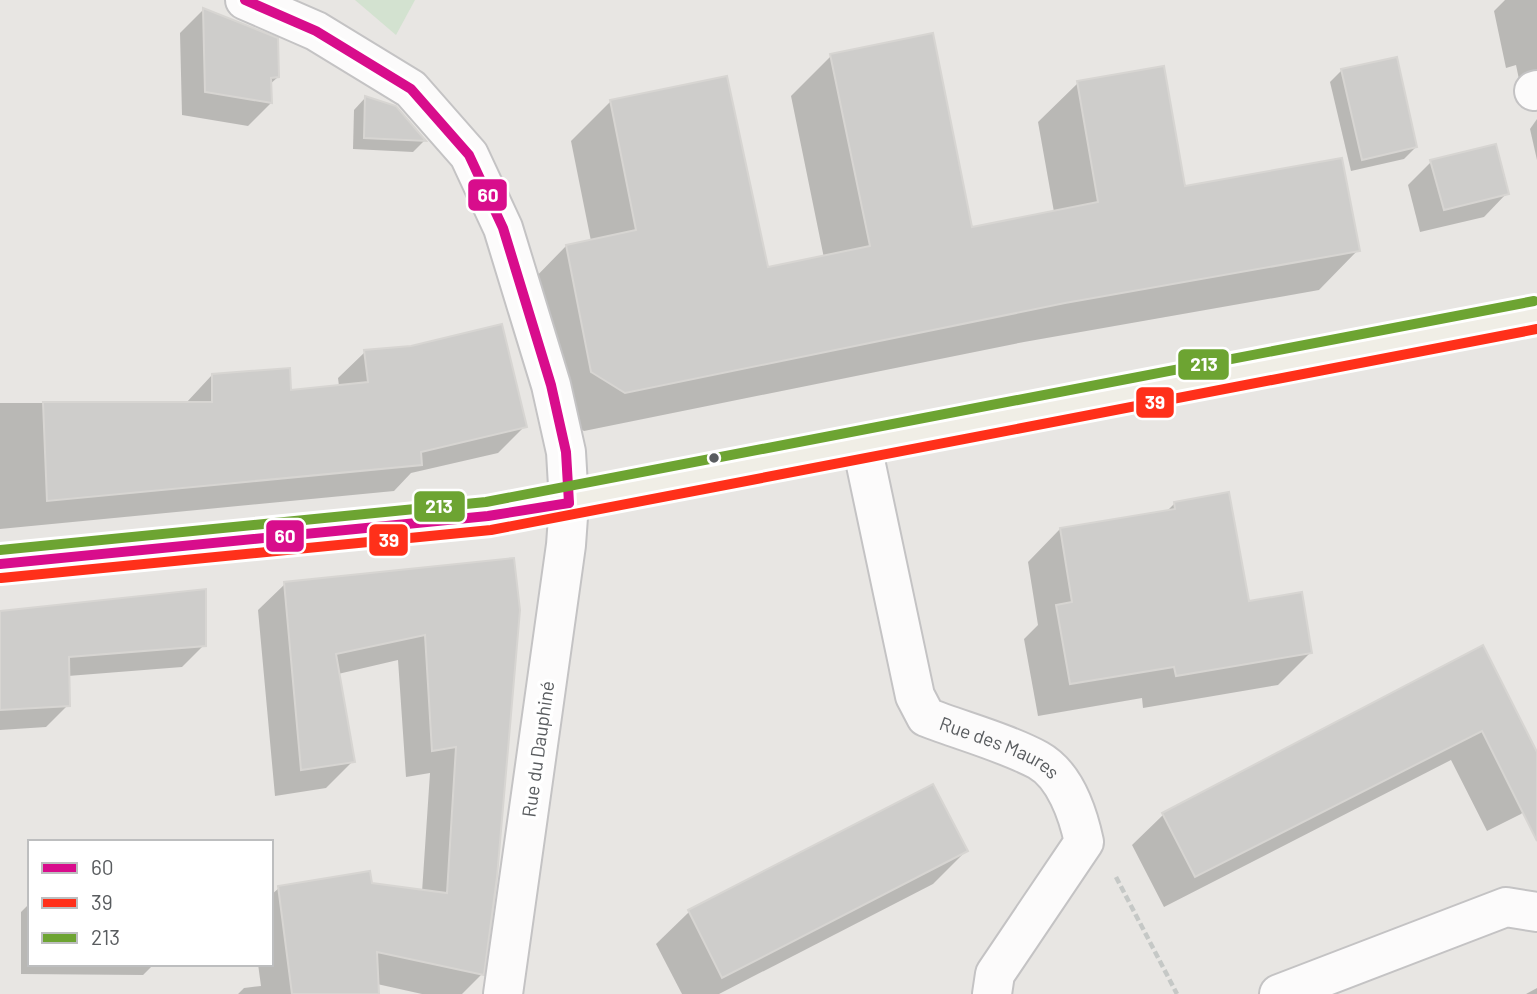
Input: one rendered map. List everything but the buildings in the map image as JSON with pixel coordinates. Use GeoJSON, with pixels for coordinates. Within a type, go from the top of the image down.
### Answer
{"type":"FeatureCollection","features":[{"type":"Feature","properties":{"kind":"main road"},"geometry":{"type":"LineString","coordinates":[[0,564],[488,516],[569,503],[1537,315]]}},
{"type":"Feature","properties":{"kind":"street","name":"Rue du Dauphiné"},"geometry":{"type":"LineString","coordinates":[[245,0],[316,31],[411,89],[469,155],[503,228],[551,385],[566,452],[569,503],[566,545],[503,994]]}},
{"type":"Feature","properties":{"kind":"street","name":"Rue des Maures"},"geometry":{"type":"LineString","coordinates":[[862,446],[915,696],[926,717],[1040,761],[1068,793],[1079,818],[1084,842]]}},
{"type":"Feature","properties":{"kind":"street"},"geometry":{"type":"LineString","coordinates":[[992,994],[995,974],[1084,842]]}},
{"type":"Feature","properties":{"kind":"street"},"geometry":{"type":"LineString","coordinates":[[1279,994],[1506,907],[1537,912]]}},
{"type":"Feature","properties":{"kind":"path"},"geometry":{"type":"LineString","coordinates":[[1084,842],[1111,867],[1177,994]]}},
{"type":"Feature","properties":{"kind":"green space"},"geometry":{"type":"Polygon","coordinates":[[[355,0],[415,0],[396,35],[355,0]]]}},
{"type":"Feature","properties":{"kind":"transit line","name":"60"},"geometry":{"type":"LineString","coordinates":[[245,0],[316,31],[411,89],[469,155],[503,228],[551,385],[566,452],[569,503]]}},
{"type":"Feature","properties":{"kind":"transit line","name":"213"},"geometry":{"type":"LineString","coordinates":[[0,550],[486,502],[1534,301]]}},
{"type":"Feature","properties":{"kind":"transit line","name":"39"},"geometry":{"type":"LineString","coordinates":[[1,578],[491,530],[1537,329]]}},
{"type":"Feature","properties":{"kind":"transit line","name":"60"},"geometry":{"type":"LineString","coordinates":[[0,564],[488,516],[569,503]]}}]}
